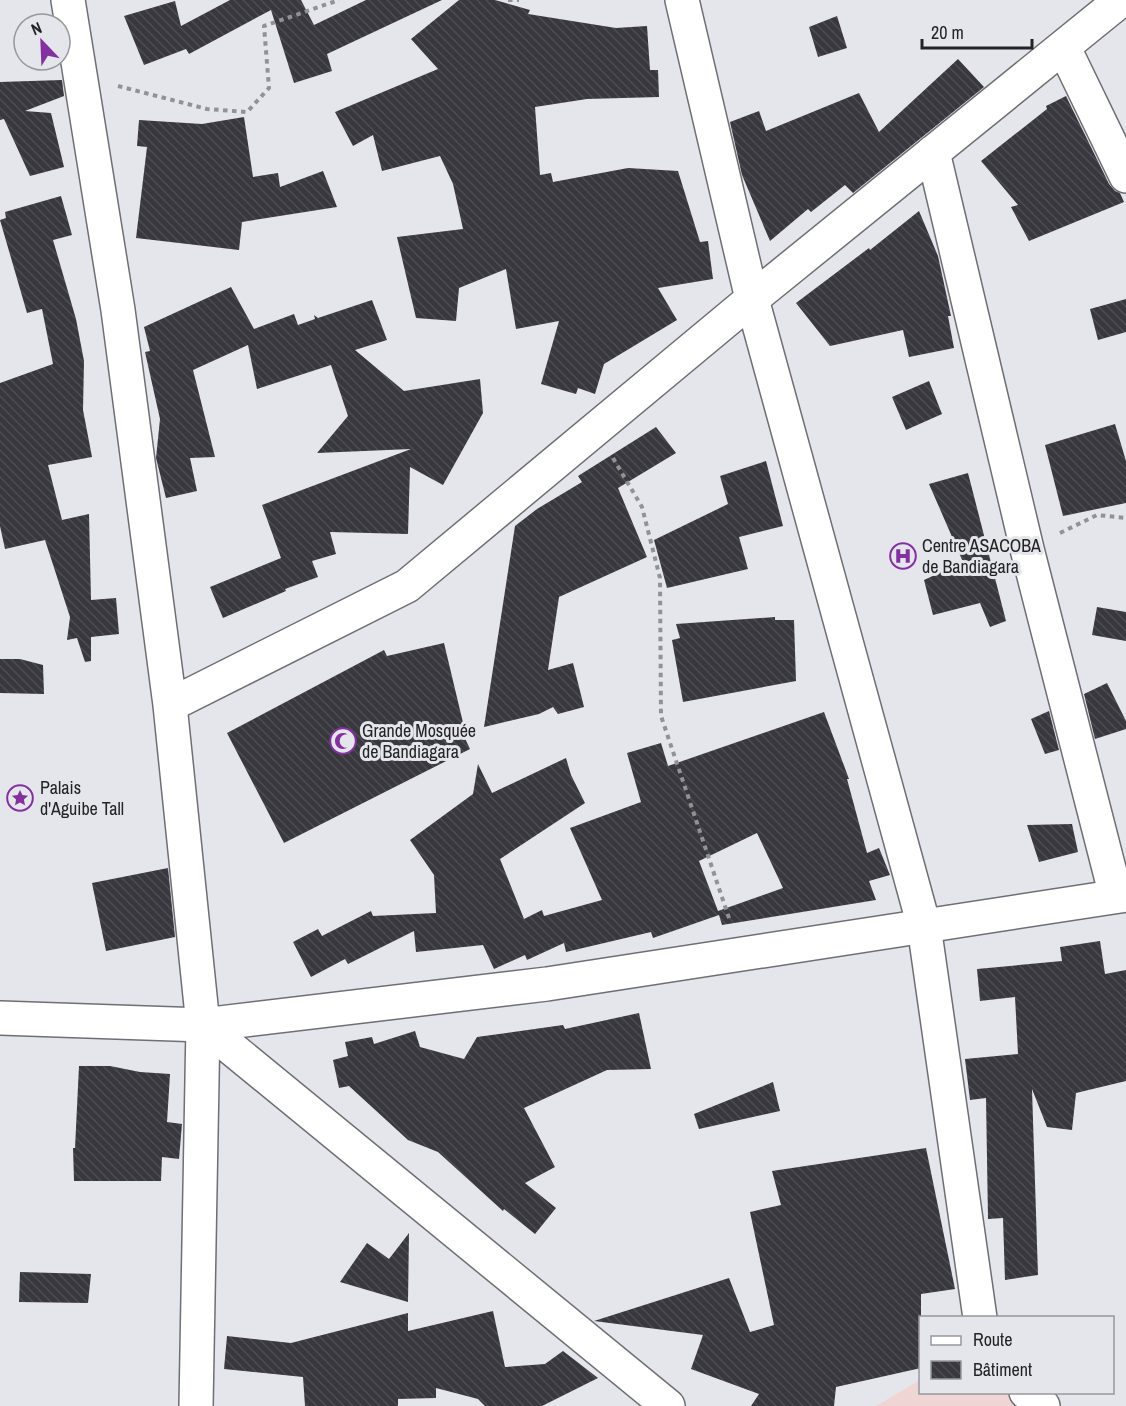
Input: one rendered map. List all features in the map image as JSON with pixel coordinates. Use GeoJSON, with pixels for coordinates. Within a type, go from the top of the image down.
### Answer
{"type":"FeatureCollection","features":[{"type":"Feature","properties":{"kind":"street"},"geometry":{"type":"LineString","coordinates":[[68,0],[118,310],[170,705],[203,1025],[196,1406]]}},
{"type":"Feature","properties":{"kind":"street"},"geometry":{"type":"LineString","coordinates":[[682,0],[752,299],[924,927],[980,1316]]}},
{"type":"Feature","properties":{"kind":"street"},"geometry":{"type":"LineString","coordinates":[[170,705],[407,586],[752,299],[1121,0]]}},
{"type":"Feature","properties":{"kind":"street"},"geometry":{"type":"LineString","coordinates":[[1064,48],[1126,176]]}},
{"type":"Feature","properties":{"kind":"street"},"geometry":{"type":"LineString","coordinates":[[0,1018],[203,1025],[547,984],[1121,896],[1027,549],[933,152]]}},
{"type":"Feature","properties":{"kind":"street"},"geometry":{"type":"LineString","coordinates":[[203,1025],[668,1406]]}},
{"type":"Feature","properties":{"kind":"street"},"geometry":{"type":"LineString","coordinates":[[1028,1394],[1043,1406]]}},
{"type":"Feature","properties":{"kind":"path"},"geometry":{"type":"LineString","coordinates":[[80,76],[207,109],[247,112],[269,88],[264,26],[339,0]]}},
{"type":"Feature","properties":{"kind":"path"},"geometry":{"type":"LineString","coordinates":[[508,0],[519,0]]}},
{"type":"Feature","properties":{"kind":"path"},"geometry":{"type":"LineString","coordinates":[[596,428],[642,507],[660,578],[661,716],[742,954]]}},
{"type":"Feature","properties":{"kind":"path"},"geometry":{"type":"LineString","coordinates":[[1027,549],[1097,515],[1126,518]]}},
{"type":"Feature","properties":{"kind":"shaded area"},"geometry":{"type":"Polygon","coordinates":[[[919,1381],[919,1394],[1039,1394],[1055,1406],[876,1406],[919,1381]]]}},
{"type":"Feature","properties":{"kind":"building"},"geometry":{"type":"Polygon","coordinates":[[[230,0],[301,0],[314,25],[366,0],[442,0],[327,54],[332,71],[294,83],[271,10],[189,54],[186,49],[144,65],[124,16],[175,1],[181,26],[230,0]]]}},
{"type":"Feature","properties":{"kind":"building"},"geometry":{"type":"Polygon","coordinates":[[[459,0],[495,0],[530,10],[528,14],[616,28],[647,26],[650,70],[658,70],[659,97],[587,99],[535,107],[540,175],[551,173],[553,182],[628,168],[678,171],[700,242],[708,241],[713,279],[658,288],[677,320],[604,364],[595,394],[578,388],[576,394],[541,384],[559,321],[516,329],[506,269],[459,288],[456,321],[416,318],[397,237],[463,229],[453,184],[440,156],[382,171],[373,135],[353,146],[335,112],[438,69],[411,39],[459,0]]]}},
{"type":"Feature","properties":{"kind":"building"},"geometry":{"type":"Polygon","coordinates":[[[837,16],[847,48],[818,57],[809,27],[837,16]]]}},
{"type":"Feature","properties":{"kind":"building"},"geometry":{"type":"Polygon","coordinates":[[[958,59],[984,87],[853,193],[845,185],[811,212],[808,209],[770,241],[742,175],[730,122],[759,111],[766,131],[859,93],[879,132],[958,59]]]}},
{"type":"Feature","properties":{"kind":"building"},"geometry":{"type":"Polygon","coordinates":[[[62,80],[64,96],[25,111],[51,113],[64,167],[30,176],[4,119],[0,120],[0,82],[62,80]]]}},
{"type":"Feature","properties":{"kind":"building"},"geometry":{"type":"Polygon","coordinates":[[[1066,96],[1109,184],[1120,193],[1124,202],[1029,241],[1011,207],[1018,205],[981,161],[1047,109],[1046,106],[1066,96]]]}},
{"type":"Feature","properties":{"kind":"building"},"geometry":{"type":"Polygon","coordinates":[[[244,117],[253,177],[278,173],[280,187],[323,171],[337,207],[242,222],[239,250],[136,238],[147,147],[137,146],[139,120],[202,124],[244,117]]]}},
{"type":"Feature","properties":{"kind":"building"},"geometry":{"type":"Polygon","coordinates":[[[61,196],[72,235],[53,240],[76,319],[84,361],[83,410],[92,457],[48,465],[62,520],[89,514],[91,600],[116,598],[119,634],[91,637],[91,661],[85,662],[77,638],[67,640],[70,617],[45,540],[5,549],[0,526],[0,383],[53,364],[42,309],[27,313],[0,220],[6,218],[5,212],[61,196]]]}},
{"type":"Feature","properties":{"kind":"building"},"geometry":{"type":"Polygon","coordinates":[[[919,211],[938,256],[951,316],[948,316],[954,348],[909,357],[903,330],[830,346],[796,303],[869,248],[870,250],[919,211]]]}},
{"type":"Feature","properties":{"kind":"building"},"geometry":{"type":"Polygon","coordinates":[[[231,287],[254,329],[294,314],[298,325],[315,319],[314,315],[318,318],[372,300],[387,340],[355,350],[404,391],[480,379],[483,413],[443,485],[410,467],[408,534],[330,532],[336,554],[312,561],[318,577],[285,589],[286,591],[223,618],[210,587],[281,558],[262,505],[411,449],[317,453],[348,416],[331,365],[257,389],[248,345],[193,370],[215,457],[190,458],[197,491],[166,498],[156,458],[160,419],[145,352],[150,351],[144,327],[231,287]]]}},
{"type":"Feature","properties":{"kind":"building"},"geometry":{"type":"Polygon","coordinates":[[[1126,299],[1126,332],[1098,340],[1090,309],[1126,299]]]}},
{"type":"Feature","properties":{"kind":"building"},"geometry":{"type":"Polygon","coordinates":[[[929,381],[942,414],[906,430],[892,397],[929,381]]]}},
{"type":"Feature","properties":{"kind":"building"},"geometry":{"type":"Polygon","coordinates":[[[1115,424],[1126,461],[1126,503],[1063,516],[1045,445],[1115,424]]]}},
{"type":"Feature","properties":{"kind":"building"},"geometry":{"type":"Polygon","coordinates":[[[656,427],[676,453],[618,488],[647,557],[559,597],[548,670],[573,663],[584,707],[558,714],[553,707],[539,714],[484,727],[515,526],[537,509],[582,482],[578,476],[656,427]]]}},
{"type":"Feature","properties":{"kind":"building"},"geometry":{"type":"Polygon","coordinates":[[[766,461],[783,526],[739,537],[748,569],[667,588],[654,540],[728,504],[720,476],[766,461]]]}},
{"type":"Feature","properties":{"kind":"building"},"geometry":{"type":"Polygon","coordinates":[[[968,473],[1006,621],[990,627],[980,603],[933,615],[924,580],[963,562],[929,484],[968,473]]]}},
{"type":"Feature","properties":{"kind":"building"},"geometry":{"type":"Polygon","coordinates":[[[1097,607],[1126,612],[1126,641],[1092,635],[1097,607]]]}},
{"type":"Feature","properties":{"kind":"building"},"geometry":{"type":"Polygon","coordinates":[[[775,617],[775,620],[794,620],[796,681],[683,702],[672,640],[680,638],[676,624],[775,617]]]}},
{"type":"Feature","properties":{"kind":"building"},"geometry":{"type":"Polygon","coordinates":[[[444,643],[465,731],[462,732],[470,749],[284,843],[227,733],[384,650],[387,656],[444,643]]]}},
{"type":"Feature","properties":{"kind":"building"},"geometry":{"type":"Polygon","coordinates":[[[0,659],[20,659],[43,665],[44,694],[0,693],[0,659]]]}},
{"type":"Feature","properties":{"kind":"building"},"geometry":{"type":"Polygon","coordinates":[[[1107,683],[1126,721],[1126,729],[1095,739],[1084,694],[1107,683]]]}},
{"type":"Feature","properties":{"kind":"building"},"geometry":{"type":"Polygon","coordinates":[[[1049,711],[1059,750],[1045,754],[1031,719],[1049,711]]]}},
{"type":"Feature","properties":{"kind":"building"},"geometry":{"type":"Polygon","coordinates":[[[824,712],[849,779],[847,779],[867,853],[879,848],[890,875],[869,881],[876,900],[722,925],[719,915],[653,938],[651,932],[566,952],[564,943],[527,960],[525,955],[494,969],[483,945],[416,952],[414,931],[348,964],[345,959],[311,977],[293,942],[318,929],[322,936],[371,911],[373,916],[436,913],[434,875],[410,840],[473,794],[478,764],[492,793],[566,758],[571,775],[585,803],[500,859],[524,919],[542,910],[544,916],[602,900],[570,828],[641,802],[627,753],[661,743],[668,766],[824,712]],[[757,833],[699,861],[718,911],[783,888],[757,833]]]}},
{"type":"Feature","properties":{"kind":"building"},"geometry":{"type":"Polygon","coordinates":[[[1072,824],[1078,852],[1039,862],[1027,825],[1072,824]]]}},
{"type":"Feature","properties":{"kind":"building"},"geometry":{"type":"Polygon","coordinates":[[[168,868],[175,937],[106,951],[92,883],[168,868]]]}},
{"type":"Feature","properties":{"kind":"building"},"geometry":{"type":"Polygon","coordinates":[[[1100,941],[1105,974],[1126,970],[1126,1081],[1076,1093],[1072,1130],[1047,1127],[1032,1089],[1038,1275],[1005,1280],[1003,1218],[988,1219],[986,1098],[970,1100],[965,1059],[1018,1054],[1015,997],[980,1001],[977,969],[1062,961],[1060,947],[1100,941]]]}},
{"type":"Feature","properties":{"kind":"building"},"geometry":{"type":"Polygon","coordinates":[[[639,1013],[651,1069],[607,1070],[524,1108],[555,1167],[525,1183],[556,1208],[535,1234],[504,1209],[503,1211],[438,1152],[408,1140],[349,1086],[339,1088],[333,1060],[348,1056],[345,1042],[372,1037],[374,1044],[415,1031],[420,1047],[464,1059],[477,1037],[563,1025],[565,1029],[639,1013]]]}},
{"type":"Feature","properties":{"kind":"building"},"geometry":{"type":"Polygon","coordinates":[[[79,1066],[110,1066],[140,1072],[170,1074],[167,1122],[182,1124],[179,1159],[162,1157],[161,1181],[74,1181],[73,1148],[75,1148],[79,1066]]]}},
{"type":"Feature","properties":{"kind":"building"},"geometry":{"type":"Polygon","coordinates":[[[773,1082],[780,1111],[699,1129],[694,1114],[773,1082]]]}},
{"type":"Feature","properties":{"kind":"building"},"geometry":{"type":"Polygon","coordinates":[[[926,1148],[955,1289],[921,1294],[919,1368],[836,1387],[834,1406],[751,1406],[759,1394],[691,1369],[703,1335],[594,1321],[729,1278],[750,1332],[774,1325],[750,1212],[781,1205],[772,1171],[926,1148]]]}},
{"type":"Feature","properties":{"kind":"building"},"geometry":{"type":"Polygon","coordinates":[[[409,1233],[408,1302],[340,1282],[367,1243],[389,1259],[409,1233]]]}},
{"type":"Feature","properties":{"kind":"building"},"geometry":{"type":"Polygon","coordinates":[[[20,1272],[91,1274],[88,1303],[19,1302],[20,1272]]]}},
{"type":"Feature","properties":{"kind":"building"},"geometry":{"type":"Polygon","coordinates":[[[493,1311],[505,1367],[545,1364],[563,1351],[598,1378],[542,1406],[485,1406],[478,1399],[436,1388],[436,1398],[398,1399],[398,1406],[305,1406],[303,1377],[224,1369],[227,1336],[291,1343],[408,1313],[408,1331],[493,1311]]]}},
{"type":"Feature","properties":{"kind":"place","name":"Centre ASACOBA de Bandiagara"},"geometry":{"type":"Point","coordinates":[903,556]}},
{"type":"Feature","properties":{"kind":"place","name":"Grande Mosquée de Bandiagara"},"geometry":{"type":"Point","coordinates":[343,741]}},
{"type":"Feature","properties":{"kind":"place","name":"Palais d'Aguibe Tall"},"geometry":{"type":"Point","coordinates":[20,798]}}]}
